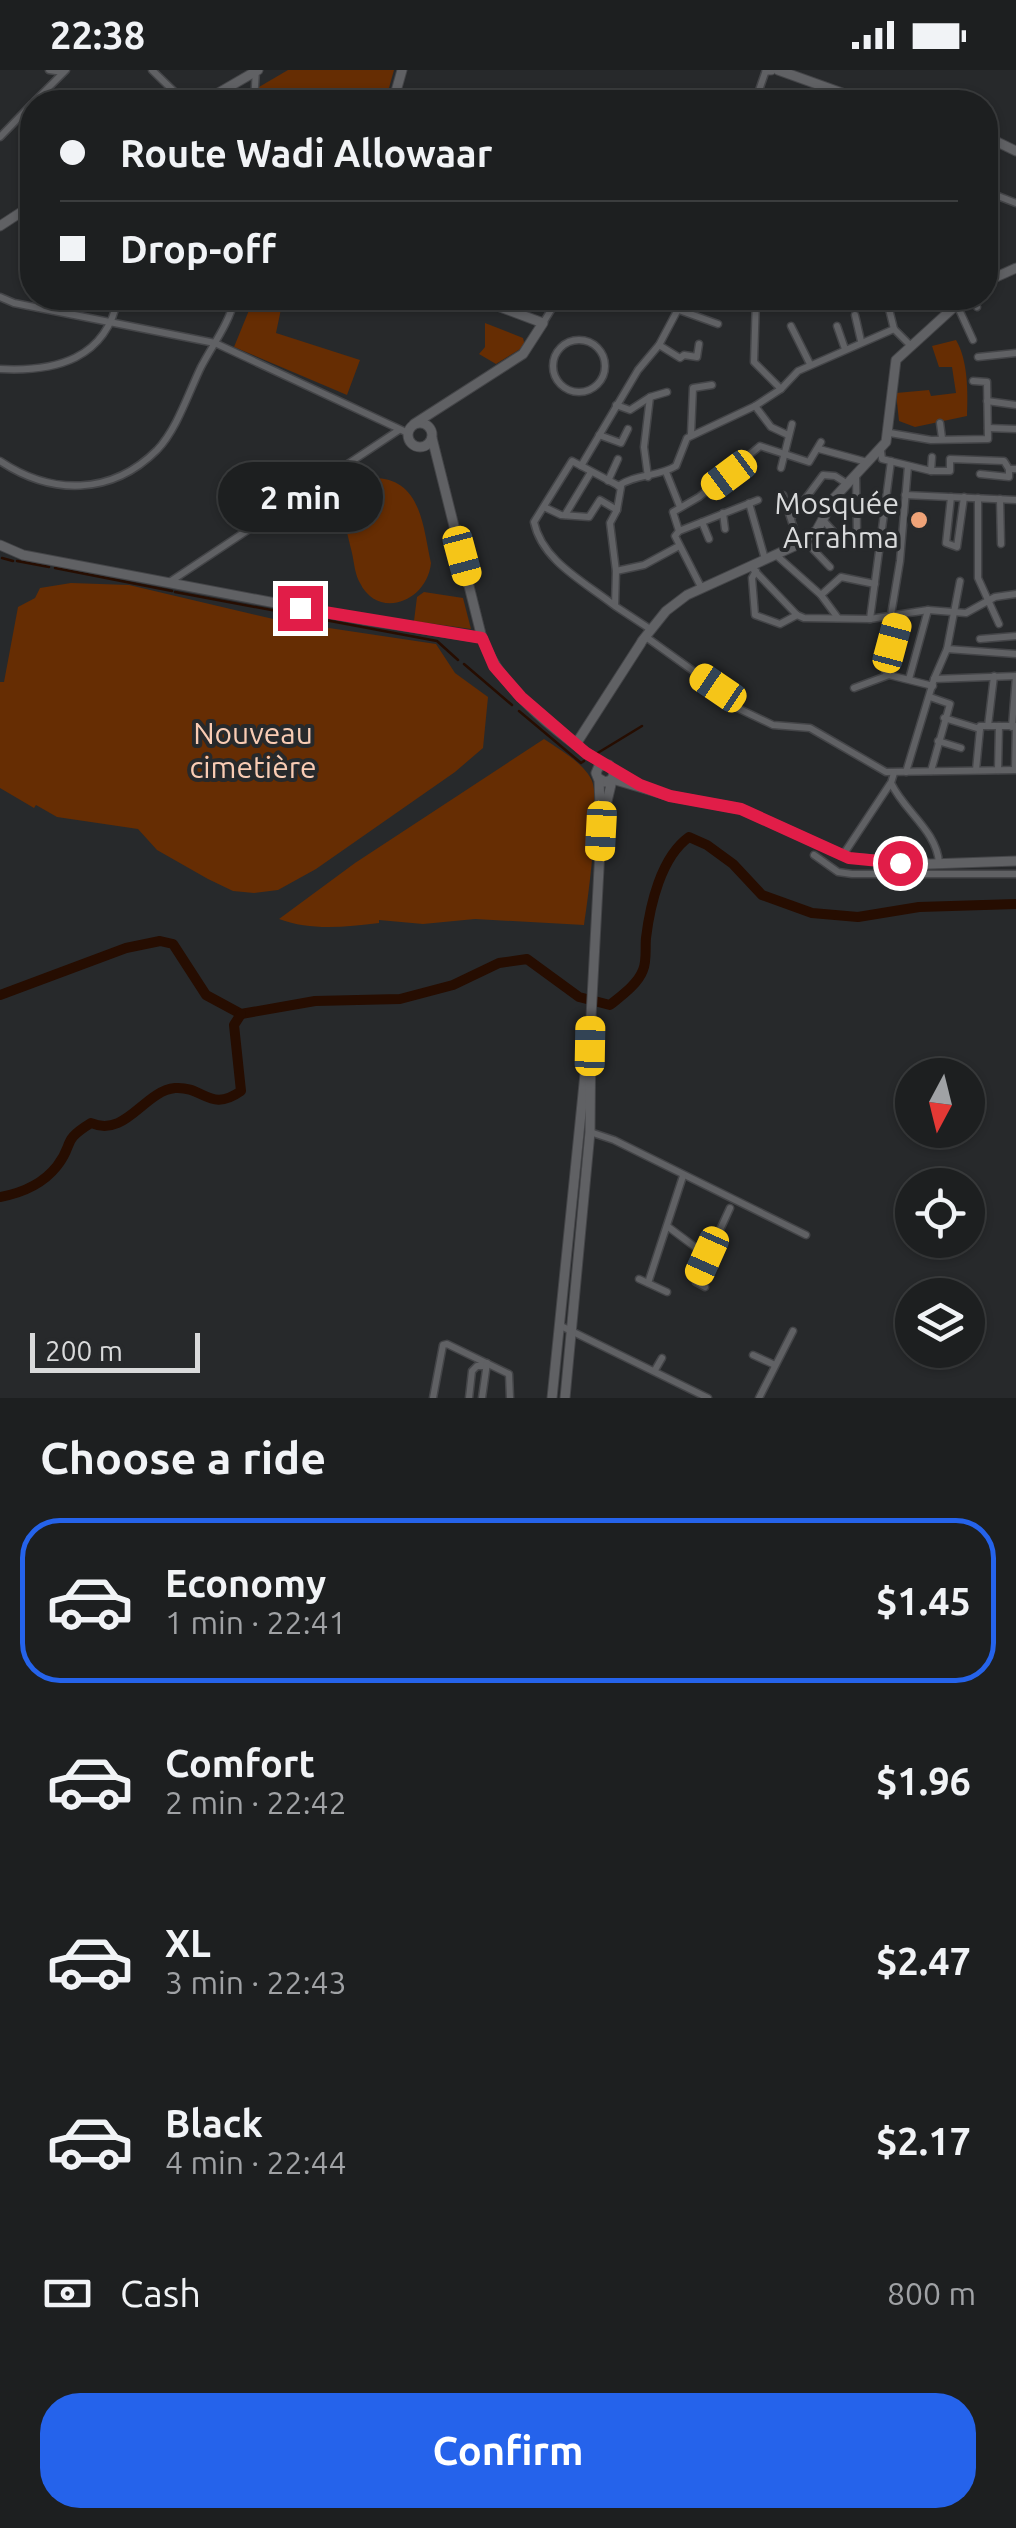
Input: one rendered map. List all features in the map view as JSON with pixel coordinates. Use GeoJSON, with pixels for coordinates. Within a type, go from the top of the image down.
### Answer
{"type":"FeatureCollection","features":[{"type":"Feature","properties":{"kind":"street"},"geometry":{"type":"LineString","coordinates":[[48,70],[65,71]]}},
{"type":"Feature","properties":{"kind":"street"},"geometry":{"type":"LineString","coordinates":[[152,70],[173,90]]}},
{"type":"Feature","properties":{"kind":"street"},"geometry":{"type":"LineString","coordinates":[[223,90],[257,70]]}},
{"type":"Feature","properties":{"kind":"street"},"geometry":{"type":"LineString","coordinates":[[770,70],[831,90]]}},
{"type":"Feature","properties":{"kind":"street"},"geometry":{"type":"LineString","coordinates":[[46,90],[65,71]]}},
{"type":"Feature","properties":{"kind":"street"},"geometry":{"type":"LineString","coordinates":[[0,137],[20,116]]}},
{"type":"Feature","properties":{"kind":"street"},"geometry":{"type":"LineString","coordinates":[[47,310],[216,343],[407,429],[414,445],[440,467]]}},
{"type":"Feature","properties":{"kind":"street"},"geometry":{"type":"LineString","coordinates":[[0,369],[40,369],[69,362],[96,343],[112,322],[115,310]]}},
{"type":"Feature","properties":{"kind":"street"},"geometry":{"type":"LineString","coordinates":[[0,462],[30,478],[64,487],[86,486],[128,470],[164,441],[231,310]]}},
{"type":"Feature","properties":{"kind":"street"},"geometry":{"type":"LineString","coordinates":[[507,310],[543,324]]}},
{"type":"Feature","properties":{"kind":"street"},"geometry":{"type":"LineString","coordinates":[[168,583],[522,354],[551,310]]}},
{"type":"Feature","properties":{"kind":"street"},"geometry":{"type":"LineString","coordinates":[[582,466],[616,405],[679,310],[718,324]]}},
{"type":"Feature","properties":{"kind":"street"},"geometry":{"type":"LineString","coordinates":[[756,310],[754,362],[782,389]]}},
{"type":"Feature","properties":{"kind":"street"},"geometry":{"type":"LineString","coordinates":[[889,310],[894,329],[910,345]]}},
{"type":"Feature","properties":{"kind":"street"},"geometry":{"type":"LineString","coordinates":[[576,744],[644,638],[666,611],[701,587],[754,570],[802,543],[823,520],[835,496],[882,450],[890,433],[894,364],[951,310]]}},
{"type":"Feature","properties":{"kind":"street"},"geometry":{"type":"LineString","coordinates":[[963,310],[973,340]]}},
{"type":"Feature","properties":{"kind":"street"},"geometry":{"type":"LineString","coordinates":[[855,315],[862,342]]}},
{"type":"Feature","properties":{"kind":"street"},"geometry":{"type":"LineString","coordinates":[[791,326],[810,364]]}},
{"type":"Feature","properties":{"kind":"street"},"geometry":{"type":"LineString","coordinates":[[837,326],[846,348]]}},
{"type":"Feature","properties":{"kind":"street"},"geometry":{"type":"LineString","coordinates":[[618,486],[626,480],[666,472],[678,464],[684,441],[691,434],[755,406],[810,364],[894,329]]}},
{"type":"Feature","properties":{"kind":"street"},"geometry":{"type":"LineString","coordinates":[[574,340],[592,344],[604,358],[604,376],[599,383],[583,392],[574,392],[558,383],[552,366],[558,349],[574,340]]}},
{"type":"Feature","properties":{"kind":"street"},"geometry":{"type":"LineString","coordinates":[[659,345],[680,358],[697,358],[700,344]]}},
{"type":"Feature","properties":{"kind":"street"},"geometry":{"type":"LineString","coordinates":[[978,357],[1016,354]]}},
{"type":"Feature","properties":{"kind":"street"},"geometry":{"type":"LineString","coordinates":[[890,433],[931,440],[987,439],[986,381],[974,381]]}},
{"type":"Feature","properties":{"kind":"street"},"geometry":{"type":"LineString","coordinates":[[691,434],[693,388],[712,385]]}},
{"type":"Feature","properties":{"kind":"street"},"geometry":{"type":"LineString","coordinates":[[616,405],[630,410],[666,392]]}},
{"type":"Feature","properties":{"kind":"street"},"geometry":{"type":"LineString","coordinates":[[648,476],[644,447],[650,397]]}},
{"type":"Feature","properties":{"kind":"street"},"geometry":{"type":"LineString","coordinates":[[987,401],[1016,404]]}},
{"type":"Feature","properties":{"kind":"street"},"geometry":{"type":"LineString","coordinates":[[414,445],[427,445],[440,406]]}},
{"type":"Feature","properties":{"kind":"street"},"geometry":{"type":"LineString","coordinates":[[755,406],[771,427],[788,435]]}},
{"type":"Feature","properties":{"kind":"street"},"geometry":{"type":"LineString","coordinates":[[407,429],[424,423],[432,434],[482,638],[502,677],[606,774],[670,796],[741,809],[843,855],[878,862],[939,864],[1016,860]]}},
{"type":"Feature","properties":{"kind":"street"},"geometry":{"type":"LineString","coordinates":[[940,423],[942,438]]}},
{"type":"Feature","properties":{"kind":"street"},"geometry":{"type":"LineString","coordinates":[[781,468],[792,424]]}},
{"type":"Feature","properties":{"kind":"street"},"geometry":{"type":"LineString","coordinates":[[598,435],[620,443],[628,428]]}},
{"type":"Feature","properties":{"kind":"street"},"geometry":{"type":"LineString","coordinates":[[988,428],[1016,429]]}},
{"type":"Feature","properties":{"kind":"street"},"geometry":{"type":"LineString","coordinates":[[679,531],[673,512],[714,486],[760,446],[809,462],[820,446],[868,463]]}},
{"type":"Feature","properties":{"kind":"street"},"geometry":{"type":"LineString","coordinates":[[882,450],[882,459],[931,471],[950,471],[950,459],[1004,461],[1012,469],[1008,478],[980,474]]}},
{"type":"Feature","properties":{"kind":"street"},"geometry":{"type":"LineString","coordinates":[[890,615],[900,561],[908,453]]}},
{"type":"Feature","properties":{"kind":"street"},"geometry":{"type":"LineString","coordinates":[[931,471],[932,456]]}},
{"type":"Feature","properties":{"kind":"street"},"geometry":{"type":"LineString","coordinates":[[608,481],[618,459]]}},
{"type":"Feature","properties":{"kind":"street"},"geometry":{"type":"LineString","coordinates":[[615,606],[616,571],[610,523],[622,492],[572,460],[534,522],[541,545],[615,606],[644,638],[718,688],[731,705],[773,725],[810,728],[886,772],[1016,770],[1016,676],[933,683],[889,674],[885,671],[900,614]]}},
{"type":"Feature","properties":{"kind":"street"},"geometry":{"type":"LineString","coordinates":[[870,619],[891,461]]}},
{"type":"Feature","properties":{"kind":"street"},"geometry":{"type":"LineString","coordinates":[[565,516],[592,472]]}},
{"type":"Feature","properties":{"kind":"street"},"geometry":{"type":"LineString","coordinates":[[666,472],[680,507]]}},
{"type":"Feature","properties":{"kind":"street"},"geometry":{"type":"LineString","coordinates":[[856,474],[858,535],[882,538]]}},
{"type":"Feature","properties":{"kind":"street"},"geometry":{"type":"LineString","coordinates":[[790,518],[823,476],[834,476],[846,483]]}},
{"type":"Feature","properties":{"kind":"street"},"geometry":{"type":"LineString","coordinates":[[905,494],[1016,500]]}},
{"type":"Feature","properties":{"kind":"street"},"geometry":{"type":"LineString","coordinates":[[783,495],[802,543],[830,567]]}},
{"type":"Feature","properties":{"kind":"street"},"geometry":{"type":"LineString","coordinates":[[951,497],[946,543],[958,546],[964,497]]}},
{"type":"Feature","properties":{"kind":"street"},"geometry":{"type":"LineString","coordinates":[[978,498],[978,578],[998,624]]}},
{"type":"Feature","properties":{"kind":"street"},"geometry":{"type":"LineString","coordinates":[[1000,499],[1001,544]]}},
{"type":"Feature","properties":{"kind":"street"},"geometry":{"type":"LineString","coordinates":[[544,508],[565,516],[589,516],[600,500],[617,510]]}},
{"type":"Feature","properties":{"kind":"street"},"geometry":{"type":"LineString","coordinates":[[701,587],[674,536],[758,500]]}},
{"type":"Feature","properties":{"kind":"street"},"geometry":{"type":"LineString","coordinates":[[749,503],[771,558],[821,595],[839,619]]}},
{"type":"Feature","properties":{"kind":"street"},"geometry":{"type":"LineString","coordinates":[[856,511],[871,510]]}},
{"type":"Feature","properties":{"kind":"street"},"geometry":{"type":"LineString","coordinates":[[723,513],[725,529]]}},
{"type":"Feature","properties":{"kind":"street"},"geometry":{"type":"LineString","coordinates":[[823,520],[842,540]]}},
{"type":"Feature","properties":{"kind":"street"},"geometry":{"type":"LineString","coordinates":[[702,522],[709,539]]}},
{"type":"Feature","properties":{"kind":"street"},"geometry":{"type":"LineString","coordinates":[[616,571],[650,562],[679,546]]}},
{"type":"Feature","properties":{"kind":"street"},"geometry":{"type":"LineString","coordinates":[[1,547],[168,583],[482,638]]}},
{"type":"Feature","properties":{"kind":"street"},"geometry":{"type":"LineString","coordinates":[[754,570],[755,615],[780,624],[797,615],[870,619],[928,610],[970,612],[989,599],[1016,595]]}},
{"type":"Feature","properties":{"kind":"street"},"geometry":{"type":"LineString","coordinates":[[754,570],[797,615]]}},
{"type":"Feature","properties":{"kind":"street"},"geometry":{"type":"LineString","coordinates":[[821,595],[841,577],[876,584]]}},
{"type":"Feature","properties":{"kind":"street"},"geometry":{"type":"LineString","coordinates":[[906,772],[933,683],[948,649],[960,581]]}},
{"type":"Feature","properties":{"kind":"street"},"geometry":{"type":"LineString","coordinates":[[909,679],[928,610]]}},
{"type":"Feature","properties":{"kind":"street"},"geometry":{"type":"LineString","coordinates":[[980,638],[1016,636]]}},
{"type":"Feature","properties":{"kind":"street"},"geometry":{"type":"LineString","coordinates":[[948,649],[1016,654]]}},
{"type":"Feature","properties":{"kind":"street"},"geometry":{"type":"LineString","coordinates":[[854,688],[889,674]]}},
{"type":"Feature","properties":{"kind":"street"},"geometry":{"type":"LineString","coordinates":[[976,770],[994,676]]}},
{"type":"Feature","properties":{"kind":"street"},"geometry":{"type":"LineString","coordinates":[[930,697],[950,703],[930,771]]}},
{"type":"Feature","properties":{"kind":"street"},"geometry":{"type":"LineString","coordinates":[[944,718],[984,728],[1014,726]]}},
{"type":"Feature","properties":{"kind":"street"},"geometry":{"type":"LineString","coordinates":[[998,726],[998,770]]}},
{"type":"Feature","properties":{"kind":"street"},"geometry":{"type":"LineString","coordinates":[[938,742],[961,748]]}},
{"type":"Feature","properties":{"kind":"street"},"geometry":{"type":"LineString","coordinates":[[843,855],[894,773]]}},
{"type":"Feature","properties":{"kind":"street"},"geometry":{"type":"LineString","coordinates":[[565,1398],[590,1132],[591,1017],[606,774]]}},
{"type":"Feature","properties":{"kind":"street"},"geometry":{"type":"LineString","coordinates":[[891,782],[938,848],[939,864]]}},
{"type":"Feature","properties":{"kind":"street"},"geometry":{"type":"LineString","coordinates":[[814,855],[838,872],[852,874],[1016,874]]}},
{"type":"Feature","properties":{"kind":"street"},"geometry":{"type":"LineString","coordinates":[[552,1398],[577,1134],[590,1046]]}},
{"type":"Feature","properties":{"kind":"street"},"geometry":{"type":"LineString","coordinates":[[590,1132],[614,1140],[806,1234]]}},
{"type":"Feature","properties":{"kind":"street"},"geometry":{"type":"LineString","coordinates":[[648,1283],[684,1176]]}},
{"type":"Feature","properties":{"kind":"street"},"geometry":{"type":"LineString","coordinates":[[704,1286],[696,1282],[730,1208]]}},
{"type":"Feature","properties":{"kind":"street"},"geometry":{"type":"LineString","coordinates":[[666,1226],[707,1256]]}},
{"type":"Feature","properties":{"kind":"street"},"geometry":{"type":"LineString","coordinates":[[639,1279],[667,1292]]}},
{"type":"Feature","properties":{"kind":"street"},"geometry":{"type":"LineString","coordinates":[[559,1325],[708,1398]]}},
{"type":"Feature","properties":{"kind":"street"},"geometry":{"type":"LineString","coordinates":[[760,1398],[793,1330]]}},
{"type":"Feature","properties":{"kind":"street"},"geometry":{"type":"LineString","coordinates":[[433,1398],[444,1344],[511,1375],[510,1398]]}},
{"type":"Feature","properties":{"kind":"street"},"geometry":{"type":"LineString","coordinates":[[752,1355],[775,1366]]}},
{"type":"Feature","properties":{"kind":"street"},"geometry":{"type":"LineString","coordinates":[[655,1370],[662,1358]]}},
{"type":"Feature","properties":{"kind":"street"},"geometry":{"type":"LineString","coordinates":[[469,1398],[472,1371],[487,1364]]}},
{"type":"Feature","properties":{"kind":"street"},"geometry":{"type":"LineString","coordinates":[[482,1398],[487,1364]]}},
{"type":"Feature","properties":{"kind":"green space"},"geometry":{"type":"Polygon","coordinates":[[[288,70],[394,70],[388,90],[259,87],[288,70]]]}},
{"type":"Feature","properties":{"kind":"green space"},"geometry":{"type":"Polygon","coordinates":[[[249,310],[281,310],[276,333],[360,360],[347,395],[234,347],[249,310]]]}},
{"type":"Feature","properties":{"kind":"green space"},"geometry":{"type":"Polygon","coordinates":[[[485,323],[523,338],[525,346],[496,364],[479,354],[485,347],[485,323]]]}},
{"type":"Feature","properties":{"kind":"green space"},"geometry":{"type":"Polygon","coordinates":[[[956,340],[965,367],[967,416],[915,427],[899,421],[896,393],[956,393],[952,367],[939,367],[932,346],[956,340]]]}},
{"type":"Feature","properties":{"kind":"green space"},"geometry":{"type":"Polygon","coordinates":[[[376,478],[403,487],[412,497],[426,535],[431,563],[428,577],[421,588],[401,602],[378,601],[368,594],[357,576],[346,529],[347,497],[362,483],[376,478]]]}},
{"type":"Feature","properties":{"kind":"green space","name":"Nouveau cimetière"},"geometry":{"type":"Polygon","coordinates":[[[71,583],[129,585],[282,621],[436,644],[455,673],[488,697],[483,748],[455,772],[316,869],[278,890],[233,891],[157,850],[138,829],[57,817],[0,788],[0,682],[4,682],[18,607],[35,598],[40,588],[71,583]]]}},
{"type":"Feature","properties":{"kind":"green space"},"geometry":{"type":"Polygon","coordinates":[[[424,592],[463,598],[471,629],[414,621],[417,597],[424,592]]]}},
{"type":"Feature","properties":{"kind":"green space"},"geometry":{"type":"Polygon","coordinates":[[[544,739],[578,763],[592,781],[594,829],[584,925],[475,919],[423,924],[379,920],[328,927],[279,919],[355,863],[544,739]]]}},
{"type":"Feature","properties":{"kind":"waterway"},"geometry":{"type":"LineString","coordinates":[[2,558],[13,561]]}},
{"type":"Feature","properties":{"kind":"waterway"},"geometry":{"type":"LineString","coordinates":[[17,561],[49,567]]}},
{"type":"Feature","properties":{"kind":"waterway"},"geometry":{"type":"LineString","coordinates":[[55,568],[172,591]]}},
{"type":"Feature","properties":{"kind":"waterway"},"geometry":{"type":"LineString","coordinates":[[175,592],[437,641],[458,660]]}},
{"type":"Feature","properties":{"kind":"waterway"},"geometry":{"type":"LineString","coordinates":[[464,664],[512,705]]}},
{"type":"Feature","properties":{"kind":"waterway"},"geometry":{"type":"LineString","coordinates":[[519,711],[581,763],[584,761]]}},
{"type":"Feature","properties":{"kind":"waterway"},"geometry":{"type":"LineString","coordinates":[[596,754],[642,726]]}},
{"type":"Feature","properties":{"kind":"waterway"},"geometry":{"type":"LineString","coordinates":[[0,995],[126,948],[160,941],[173,944],[206,995],[241,1014],[315,1001],[400,999],[453,985],[499,963],[527,959],[579,997],[610,1005],[641,975],[658,883],[671,857],[689,837],[733,864],[762,895],[812,913],[858,917],[919,907],[1016,904]]}},
{"type":"Feature","properties":{"kind":"waterway"},"geometry":{"type":"LineString","coordinates":[[0,1197],[45,1178],[57,1166],[71,1139],[91,1123],[115,1124],[154,1097],[175,1088],[222,1100],[241,1091],[234,1025],[241,1014]]}},
{"type":"Feature","properties":{"kind":"place","name":"Mosquée Arrahma"},"geometry":{"type":"Point","coordinates":[919,520]}},
{"type":"Feature","properties":{"kind":"route"},"geometry":{"type":"LineString","coordinates":[[300,608],[482,638],[494,666],[521,697],[586,753],[640,785],[670,796],[741,809],[849,858],[900,863]]}}]}
